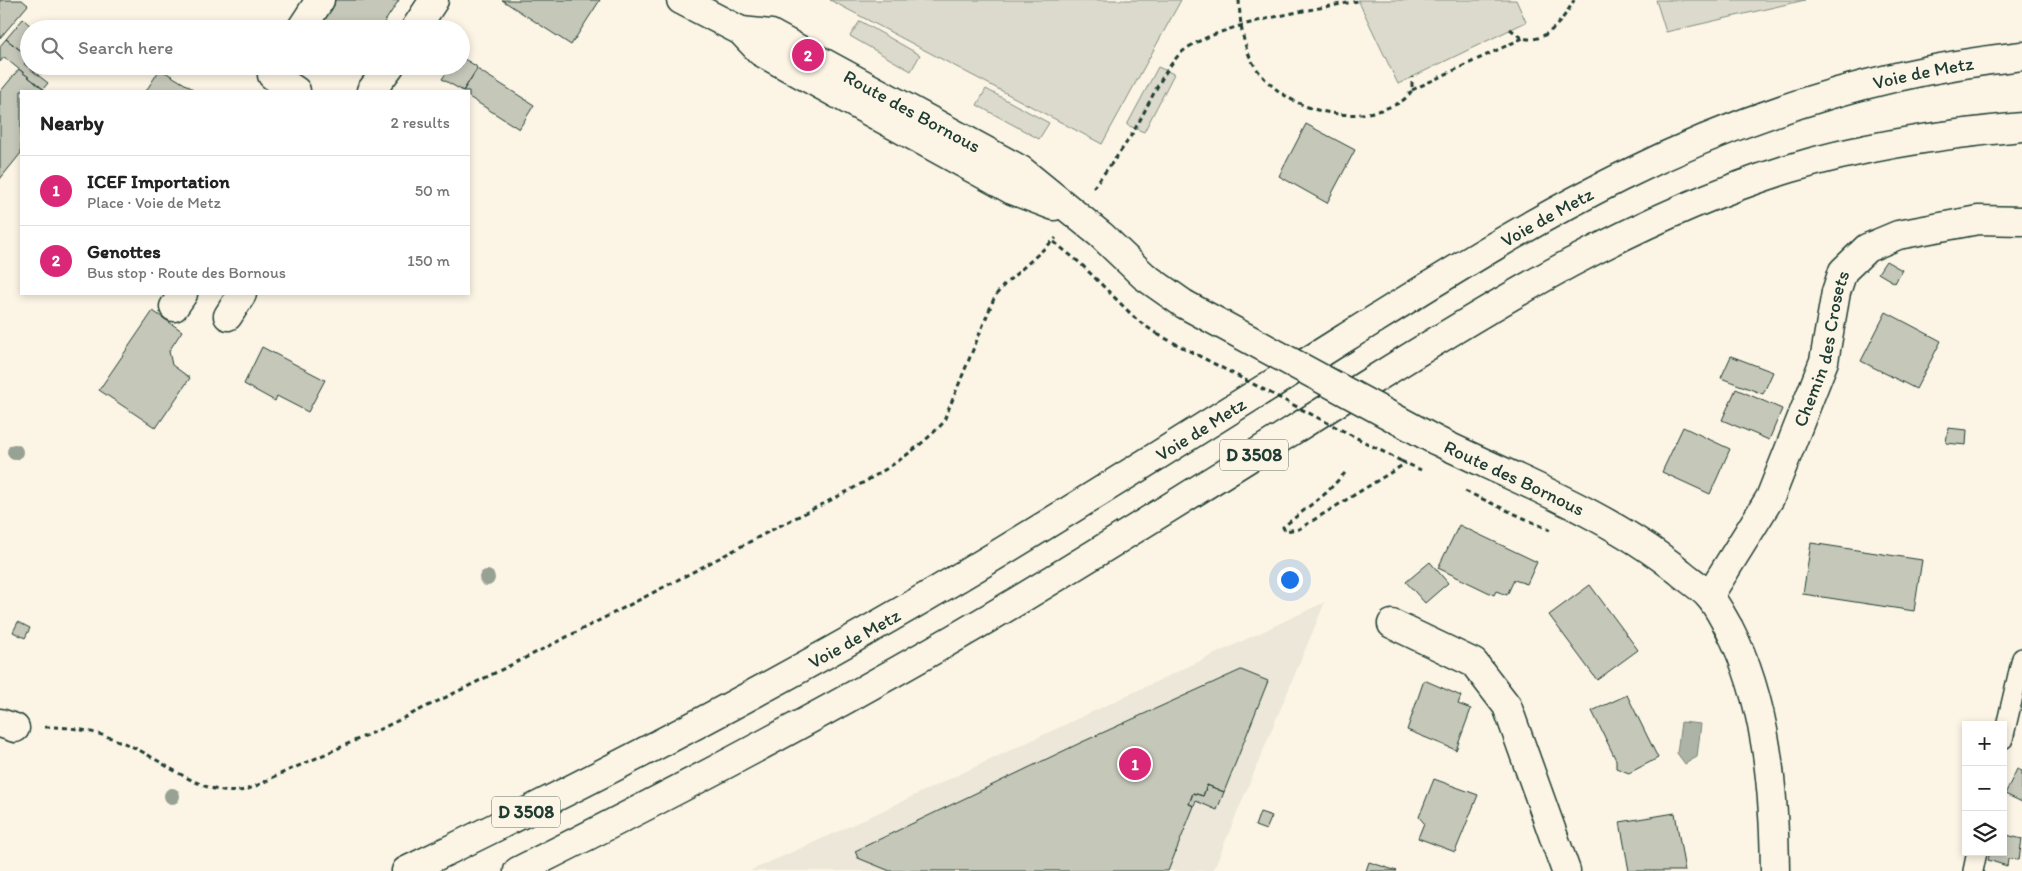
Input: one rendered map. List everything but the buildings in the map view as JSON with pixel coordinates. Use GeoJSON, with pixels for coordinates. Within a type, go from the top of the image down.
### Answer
{"type":"FeatureCollection","features":[{"type":"Feature","properties":{"kind":"main road"},"geometry":{"type":"LineString","coordinates":[[307,20],[320,0]]}},
{"type":"Feature","properties":{"kind":"main road"},"geometry":{"type":"LineString","coordinates":[[421,20],[434,0]]}},
{"type":"Feature","properties":{"kind":"main road","name":"Route des Bornous"},"geometry":{"type":"LineString","coordinates":[[681,0],[741,31],[761,52],[1012,190],[1082,203],[1101,235],[1144,276],[1184,304],[1435,440],[1613,526],[1661,557],[1709,596],[1737,644],[1758,707],[1767,755],[1774,820],[1775,871]]}},
{"type":"Feature","properties":{"kind":"main road","name":"Voie de Metz"},"geometry":{"type":"LineString","coordinates":[[407,871],[642,753],[934,592],[1032,534],[1404,301],[1564,207],[1622,176],[1736,127],[1856,86],[1919,72],[2022,56]]}},
{"type":"Feature","properties":{"kind":"main road"},"geometry":{"type":"LineString","coordinates":[[272,75],[294,90]]}},
{"type":"Feature","properties":{"kind":"main road"},"geometry":{"type":"LineString","coordinates":[[372,90],[383,75]]}},
{"type":"Feature","properties":{"kind":"main road","name":"D 3508"},"geometry":{"type":"LineString","coordinates":[[518,871],[720,769],[862,691],[1018,601],[1451,331],[1609,243],[1680,211],[1788,170],[1867,150],[2022,127]]}},
{"type":"Feature","properties":{"kind":"main road","name":"Chemin des Crosets"},"geometry":{"type":"LineString","coordinates":[[1709,596],[1770,498],[1824,361],[1836,292],[1843,271],[1867,248],[1898,235],[1978,220],[2022,221]]}},
{"type":"Feature","properties":{"kind":"main road"},"geometry":{"type":"LineString","coordinates":[[1392,624],[1474,663],[1507,706],[1566,871]]}},
{"type":"Feature","properties":{"kind":"lane"},"geometry":{"type":"LineString","coordinates":[[2007,722],[2022,658]]}},
{"type":"Feature","properties":{"kind":"lane"},"geometry":{"type":"LineString","coordinates":[[1973,871],[1976,856]]}},
{"type":"Feature","properties":{"kind":"path"},"geometry":{"type":"LineString","coordinates":[[1239,0],[1241,26],[1253,63],[1266,80],[1288,96],[1312,108],[1331,114],[1353,116],[1399,104],[1412,90],[1523,38],[1536,39],[1546,35],[1558,23],[1574,0]]}},
{"type":"Feature","properties":{"kind":"path"},"geometry":{"type":"LineString","coordinates":[[7,725],[59,726],[84,729],[132,746],[193,780],[217,790],[239,792],[341,748],[667,586],[897,462],[930,437],[943,423],[995,296],[1004,285],[1054,242],[1134,131],[1166,72],[1179,55],[1205,38],[1241,26],[1358,1]]}},
{"type":"Feature","properties":{"kind":"path"},"geometry":{"type":"LineString","coordinates":[[1510,29],[1523,38]]}},
{"type":"Feature","properties":{"kind":"path"},"geometry":{"type":"LineString","coordinates":[[1412,77],[1412,90]]}},
{"type":"Feature","properties":{"kind":"path"},"geometry":{"type":"LineString","coordinates":[[1054,242],[1080,263],[1137,320],[1157,334],[1401,461],[1424,471]]}},
{"type":"Feature","properties":{"kind":"path"},"geometry":{"type":"LineString","coordinates":[[1345,473],[1326,493],[1283,528],[1286,532],[1299,529],[1406,463]]}},
{"type":"Feature","properties":{"kind":"path"},"geometry":{"type":"LineString","coordinates":[[1459,488],[1555,533]]}},
{"type":"Feature","properties":{"kind":"shaded area"},"geometry":{"type":"Polygon","coordinates":[[[830,0],[1181,0],[1102,144],[830,0]]]}},
{"type":"Feature","properties":{"kind":"shaded area"},"geometry":{"type":"Polygon","coordinates":[[[1358,0],[1516,0],[1526,22],[1398,84],[1358,0]]]}},
{"type":"Feature","properties":{"kind":"shaded area"},"geometry":{"type":"Polygon","coordinates":[[[1656,0],[1805,0],[1666,32],[1656,0]]]}},
{"type":"Feature","properties":{"kind":"shaded area"},"geometry":{"type":"Polygon","coordinates":[[[860,21],[920,55],[911,71],[850,36],[860,21]]]}},
{"type":"Feature","properties":{"kind":"shaded area"},"geometry":{"type":"Polygon","coordinates":[[[1158,67],[1174,74],[1144,132],[1127,125],[1158,67]]]}},
{"type":"Feature","properties":{"kind":"shaded area"},"geometry":{"type":"Polygon","coordinates":[[[986,89],[1049,123],[1039,139],[977,105],[986,89]]]}},
{"type":"Feature","properties":{"kind":"shaded area"},"geometry":{"type":"Polygon","coordinates":[[[1325,602],[1213,871],[750,871],[837,832],[1325,602]]]}},
{"type":"Feature","properties":{"kind":"shaded area"},"geometry":{"type":"Polygon","coordinates":[[[1681,722],[1701,724],[1697,757],[1685,764],[1677,753],[1681,722]]]}},
{"type":"Feature","properties":{"kind":"place","name":"Genottes"},"geometry":{"type":"Point","coordinates":[808,55]}},
{"type":"Feature","properties":{"kind":"place","name":"ICEF Importation"},"geometry":{"type":"Point","coordinates":[1135,764]}}]}
